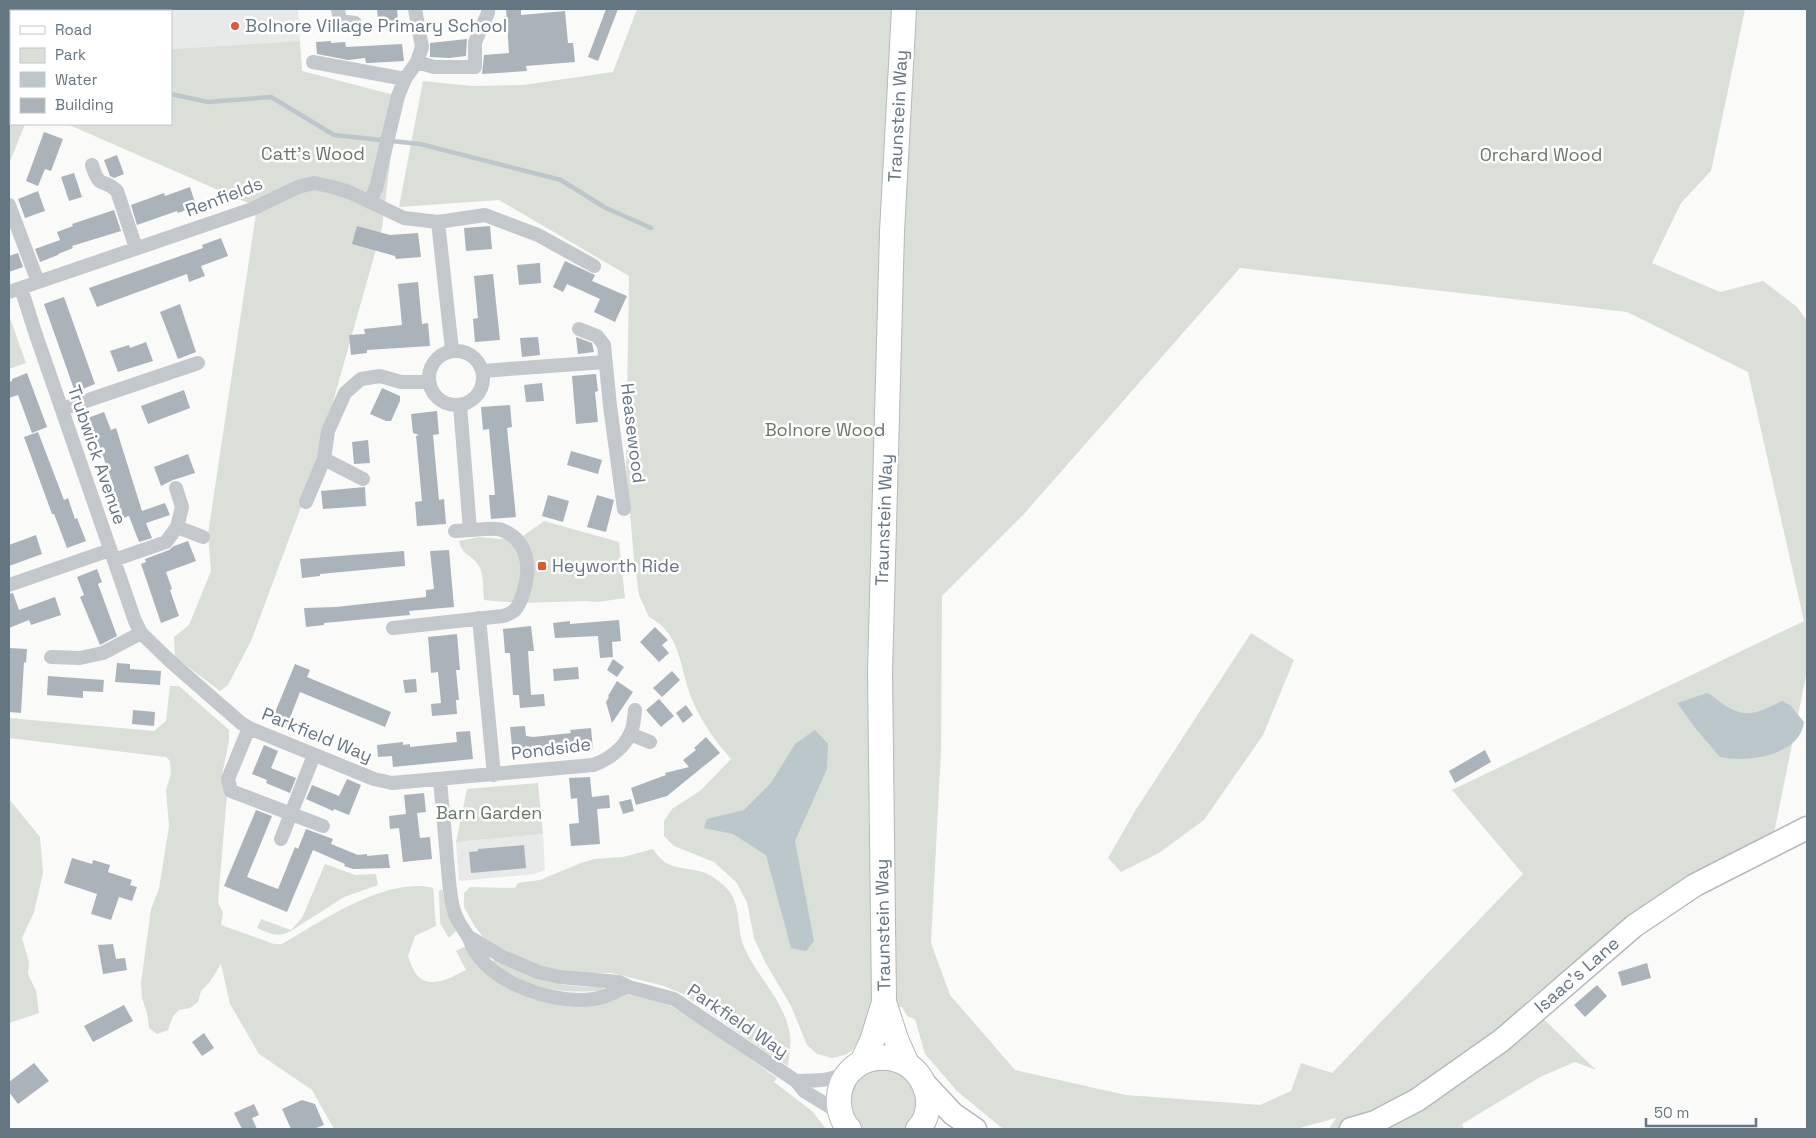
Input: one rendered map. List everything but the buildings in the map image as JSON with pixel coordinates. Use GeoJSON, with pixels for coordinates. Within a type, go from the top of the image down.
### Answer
{"type":"FeatureCollection","features":[{"type":"Feature","properties":{"kind":"highway","name":"Traunstein Way"},"geometry":{"type":"LineString","coordinates":[[904,9],[892,232],[880,672],[884,1002],[896,1039],[907,1064]]}},
{"type":"Feature","properties":{"kind":"highway","name":"Traunstein Way"},"geometry":{"type":"LineString","coordinates":[[845,1124],[839,1098],[842,1084],[856,1067],[872,1041],[884,1002]]}},
{"type":"Feature","properties":{"kind":"highway"},"geometry":{"type":"LineString","coordinates":[[856,1067],[873,1058],[885,1057],[896,1059],[918,1072],[925,1084],[928,1098],[927,1113],[918,1129]]}},
{"type":"Feature","properties":{"kind":"main road","name":"Isaac's Lane"},"geometry":{"type":"LineString","coordinates":[[1351,1129],[1375,1122],[1417,1100],[1494,1046],[1634,926],[1695,885],[1807,828]]}},
{"type":"Feature","properties":{"kind":"main road"},"geometry":{"type":"LineString","coordinates":[[925,1084],[953,1114],[975,1129]]}},
{"type":"Feature","properties":{"kind":"street"},"geometry":{"type":"LineString","coordinates":[[338,9],[340,21],[355,23]]}},
{"type":"Feature","properties":{"kind":"street"},"geometry":{"type":"LineString","coordinates":[[370,202],[376,188],[398,96],[405,79],[417,62],[422,47],[415,9]]}},
{"type":"Feature","properties":{"kind":"street"},"geometry":{"type":"LineString","coordinates":[[417,62],[434,67],[475,67],[475,42],[488,9]]}},
{"type":"Feature","properties":{"kind":"street"},"geometry":{"type":"LineString","coordinates":[[313,62],[405,79]]}},
{"type":"Feature","properties":{"kind":"street"},"geometry":{"type":"LineString","coordinates":[[92,165],[99,182],[112,186],[117,191],[136,248]]}},
{"type":"Feature","properties":{"kind":"street","name":"Renfields"},"geometry":{"type":"LineString","coordinates":[[15,290],[252,209],[298,187],[314,183],[341,190],[404,218],[438,222],[485,215],[538,235],[594,266]]}},
{"type":"Feature","properties":{"kind":"street"},"geometry":{"type":"LineString","coordinates":[[9,205],[38,282]]}},
{"type":"Feature","properties":{"kind":"street"},"geometry":{"type":"LineString","coordinates":[[438,222],[452,350]]}},
{"type":"Feature","properties":{"kind":"street","name":"Trubwick Avenue"},"geometry":{"type":"LineString","coordinates":[[15,290],[62,409],[135,621],[142,633],[170,661],[195,682]]}},
{"type":"Feature","properties":{"kind":"street","name":"Heasewood"},"geometry":{"type":"LineString","coordinates":[[579,329],[596,336],[604,345],[624,509]]}},
{"type":"Feature","properties":{"kind":"street"},"geometry":{"type":"LineString","coordinates":[[452,350],[460,350],[474,357],[482,371],[481,389],[476,396],[460,405],[445,403],[436,397],[428,382],[428,374],[436,358],[452,350]]}},
{"type":"Feature","properties":{"kind":"street","name":"Heasewood"},"geometry":{"type":"LineString","coordinates":[[482,371],[605,362]]}},
{"type":"Feature","properties":{"kind":"street"},"geometry":{"type":"LineString","coordinates":[[62,409],[198,363]]}},
{"type":"Feature","properties":{"kind":"street"},"geometry":{"type":"LineString","coordinates":[[306,502],[324,459],[328,431],[345,393],[360,379],[380,376],[401,382],[428,382]]}},
{"type":"Feature","properties":{"kind":"street"},"geometry":{"type":"LineString","coordinates":[[460,405],[470,530]]}},
{"type":"Feature","properties":{"kind":"street"},"geometry":{"type":"LineString","coordinates":[[324,459],[363,479]]}},
{"type":"Feature","properties":{"kind":"street"},"geometry":{"type":"LineString","coordinates":[[9,584],[166,542],[177,527],[182,507],[176,488]]}},
{"type":"Feature","properties":{"kind":"street"},"geometry":{"type":"LineString","coordinates":[[177,527],[203,537]]}},
{"type":"Feature","properties":{"kind":"street"},"geometry":{"type":"LineString","coordinates":[[393,628],[503,616],[514,611],[520,603],[528,577],[527,559],[517,540],[502,530],[455,531]]}},
{"type":"Feature","properties":{"kind":"street"},"geometry":{"type":"LineString","coordinates":[[479,618],[494,775]]}},
{"type":"Feature","properties":{"kind":"street"},"geometry":{"type":"LineString","coordinates":[[51,657],[80,658],[102,653],[142,633]]}},
{"type":"Feature","properties":{"kind":"street","name":"Parkfield Way"},"geometry":{"type":"LineString","coordinates":[[195,682],[234,718],[249,728],[382,782],[399,783],[494,775]]}},
{"type":"Feature","properties":{"kind":"street","name":"Pondside"},"geometry":{"type":"LineString","coordinates":[[494,775],[593,765],[602,762],[613,754],[630,734],[635,710]]}},
{"type":"Feature","properties":{"kind":"street"},"geometry":{"type":"LineString","coordinates":[[249,728],[228,779],[231,791],[323,826]]}},
{"type":"Feature","properties":{"kind":"street"},"geometry":{"type":"LineString","coordinates":[[630,734],[650,742]]}},
{"type":"Feature","properties":{"kind":"street"},"geometry":{"type":"LineString","coordinates":[[281,839],[314,754]]}},
{"type":"Feature","properties":{"kind":"street","name":"Parkfield Way"},"geometry":{"type":"LineString","coordinates":[[440,780],[450,892],[454,912],[478,955],[501,976],[522,988],[540,994],[560,998],[592,999],[604,997],[629,987]]}},
{"type":"Feature","properties":{"kind":"street","name":"Parkfield Way"},"geometry":{"type":"LineString","coordinates":[[469,937],[503,957],[538,972],[559,977],[608,980],[674,999],[796,1081],[804,1091],[845,1124]]}},
{"type":"Feature","properties":{"kind":"street","name":"Parkfield Way"},"geometry":{"type":"LineString","coordinates":[[796,1081],[820,1081],[834,1078],[856,1067]]}},
{"type":"Feature","properties":{"kind":"shaded area","name":"Bolnore Village Primary School"},"geometry":{"type":"Polygon","coordinates":[[[298,9],[300,41],[172,49],[172,10],[24,10],[298,9]]]}},
{"type":"Feature","properties":{"kind":"shaded area"},"geometry":{"type":"Polygon","coordinates":[[[543,834],[545,870],[534,874],[459,881],[456,842],[543,834]]]}},
{"type":"Feature","properties":{"kind":"green space"},"geometry":{"type":"Polygon","coordinates":[[[637,9],[1745,9],[1711,171],[1681,203],[1652,263],[1720,292],[1763,281],[1797,307],[1807,321],[1807,671],[1774,833],[1631,916],[1526,1002],[1596,1070],[1575,1062],[1542,1076],[1462,1124],[1464,1129],[1329,1129],[1336,1118],[1296,1129],[1003,1129],[957,1091],[925,1054],[915,1019],[907,1016],[902,1007],[871,1006],[860,1039],[852,1051],[845,1055],[832,1058],[817,1054],[807,1045],[791,1006],[765,962],[754,938],[747,902],[736,882],[714,862],[674,846],[664,836],[664,821],[672,809],[701,790],[731,759],[710,733],[698,711],[689,692],[675,644],[669,634],[649,617],[639,595],[626,468],[629,276],[499,200],[399,207],[423,81],[473,86],[523,85],[613,72],[637,9]],[[1240,268],[1023,515],[942,596],[941,751],[931,943],[950,995],[1015,1070],[1126,1095],[1260,1105],[1291,1091],[1301,1063],[1332,1073],[1523,874],[1452,790],[1804,621],[1748,372],[1627,312],[1240,268]]]}},
{"type":"Feature","properties":{"kind":"green space"},"geometry":{"type":"Polygon","coordinates":[[[10,26],[10,125],[25,125],[9,164],[10,26]]]}},
{"type":"Feature","properties":{"kind":"green space","name":"Catt's Wood"},"geometry":{"type":"Polygon","coordinates":[[[300,41],[302,71],[398,96],[382,228],[311,480],[251,641],[228,685],[220,691],[175,657],[174,637],[189,625],[211,571],[208,534],[257,207],[69,125],[172,125],[172,49],[300,41]]]}},
{"type":"Feature","properties":{"kind":"green space"},"geometry":{"type":"Polygon","coordinates":[[[9,315],[26,363],[9,369],[9,315]]]}},
{"type":"Feature","properties":{"kind":"green space"},"geometry":{"type":"Polygon","coordinates":[[[544,521],[619,542],[625,598],[598,602],[520,603],[484,600],[483,579],[480,568],[463,550],[459,541],[479,537],[501,539],[523,536],[544,521]]]}},
{"type":"Feature","properties":{"kind":"green space"},"geometry":{"type":"Polygon","coordinates":[[[1251,633],[1294,660],[1263,735],[1204,820],[1159,853],[1121,872],[1108,858],[1135,811],[1251,633]]]}},
{"type":"Feature","properties":{"kind":"green space"},"geometry":{"type":"Polygon","coordinates":[[[170,686],[179,686],[229,730],[229,741],[222,775],[228,782],[218,902],[223,913],[221,925],[274,944],[282,944],[335,913],[376,894],[396,888],[415,886],[433,888],[436,926],[415,936],[408,956],[416,974],[421,979],[427,982],[441,981],[466,970],[456,951],[466,946],[477,965],[488,975],[597,1004],[628,995],[640,996],[669,1005],[699,1023],[777,1078],[774,1082],[812,1111],[826,1129],[334,1129],[312,1090],[259,1054],[230,1004],[221,964],[209,983],[201,991],[198,1002],[190,1008],[179,1010],[173,1016],[168,1030],[157,1034],[149,1028],[142,998],[141,983],[151,909],[159,889],[169,826],[166,790],[171,774],[170,761],[166,757],[9,738],[9,718],[154,731],[166,721],[170,686]]]}},
{"type":"Feature","properties":{"kind":"green space","name":"Barn Garden"},"geometry":{"type":"Polygon","coordinates":[[[538,783],[543,834],[456,842],[467,789],[538,783]]]}},
{"type":"Feature","properties":{"kind":"green space"},"geometry":{"type":"Polygon","coordinates":[[[9,799],[40,837],[43,873],[34,912],[22,938],[29,962],[28,974],[36,991],[39,1013],[9,1023],[9,799]]]}},
{"type":"Feature","properties":{"kind":"green space"},"geometry":{"type":"Polygon","coordinates":[[[653,849],[668,864],[702,872],[711,876],[729,890],[736,905],[744,947],[783,1011],[790,1035],[788,1066],[683,994],[664,986],[612,973],[587,974],[566,972],[543,967],[521,959],[484,938],[475,927],[464,907],[464,893],[470,887],[515,888],[518,883],[540,880],[594,859],[623,857],[653,849]]]}},
{"type":"Feature","properties":{"kind":"green space"},"geometry":{"type":"Polygon","coordinates":[[[325,864],[355,875],[376,874],[378,885],[344,897],[291,931],[286,933],[274,934],[257,928],[261,919],[291,930],[302,918],[325,864]]]}},
{"type":"Feature","properties":{"kind":"green space"},"geometry":{"type":"Polygon","coordinates":[[[442,889],[447,911],[456,931],[449,938],[440,923],[439,891],[442,889]]]}},
{"type":"Feature","properties":{"kind":"green space"},"geometry":{"type":"Polygon","coordinates":[[[495,958],[522,972],[546,981],[572,986],[603,987],[604,990],[572,992],[545,988],[519,979],[506,972],[492,963],[495,958]]]}},
{"type":"Feature","properties":{"kind":"green space"},"geometry":{"type":"Polygon","coordinates":[[[880,1066],[905,1073],[919,1096],[913,1122],[907,1129],[861,1129],[856,1124],[848,1101],[857,1077],[880,1066]]]}},
{"type":"Feature","properties":{"kind":"water"},"geometry":{"type":"Polygon","coordinates":[[[1707,693],[1732,709],[1746,713],[1760,711],[1782,701],[1790,705],[1804,722],[1800,734],[1793,743],[1783,750],[1771,754],[1744,759],[1720,757],[1677,703],[1707,693]]]}},
{"type":"Feature","properties":{"kind":"water"},"geometry":{"type":"Polygon","coordinates":[[[815,730],[828,744],[827,769],[795,841],[814,941],[806,951],[791,948],[766,855],[733,834],[704,828],[707,819],[744,810],[771,783],[795,744],[815,730]]]}},
{"type":"Feature","properties":{"kind":"waterway"},"geometry":{"type":"LineString","coordinates":[[172,94],[208,102],[271,97],[334,135],[420,144],[561,180],[604,207],[651,228]]}},
{"type":"Feature","properties":{"kind":"place","name":"Bolnore Village Primary School"},"geometry":{"type":"Point","coordinates":[235,26]}},
{"type":"Feature","properties":{"kind":"place","name":"Heyworth Ride"},"geometry":{"type":"Point","coordinates":[542,566]}},
{"type":"Feature","properties":{"kind":"park label","name":"Orchard Wood"},"geometry":{"type":"Point","coordinates":[1541,155]}},
{"type":"Feature","properties":{"kind":"park label","name":"Bolnore Wood"},"geometry":{"type":"Point","coordinates":[825,430]}}]}
